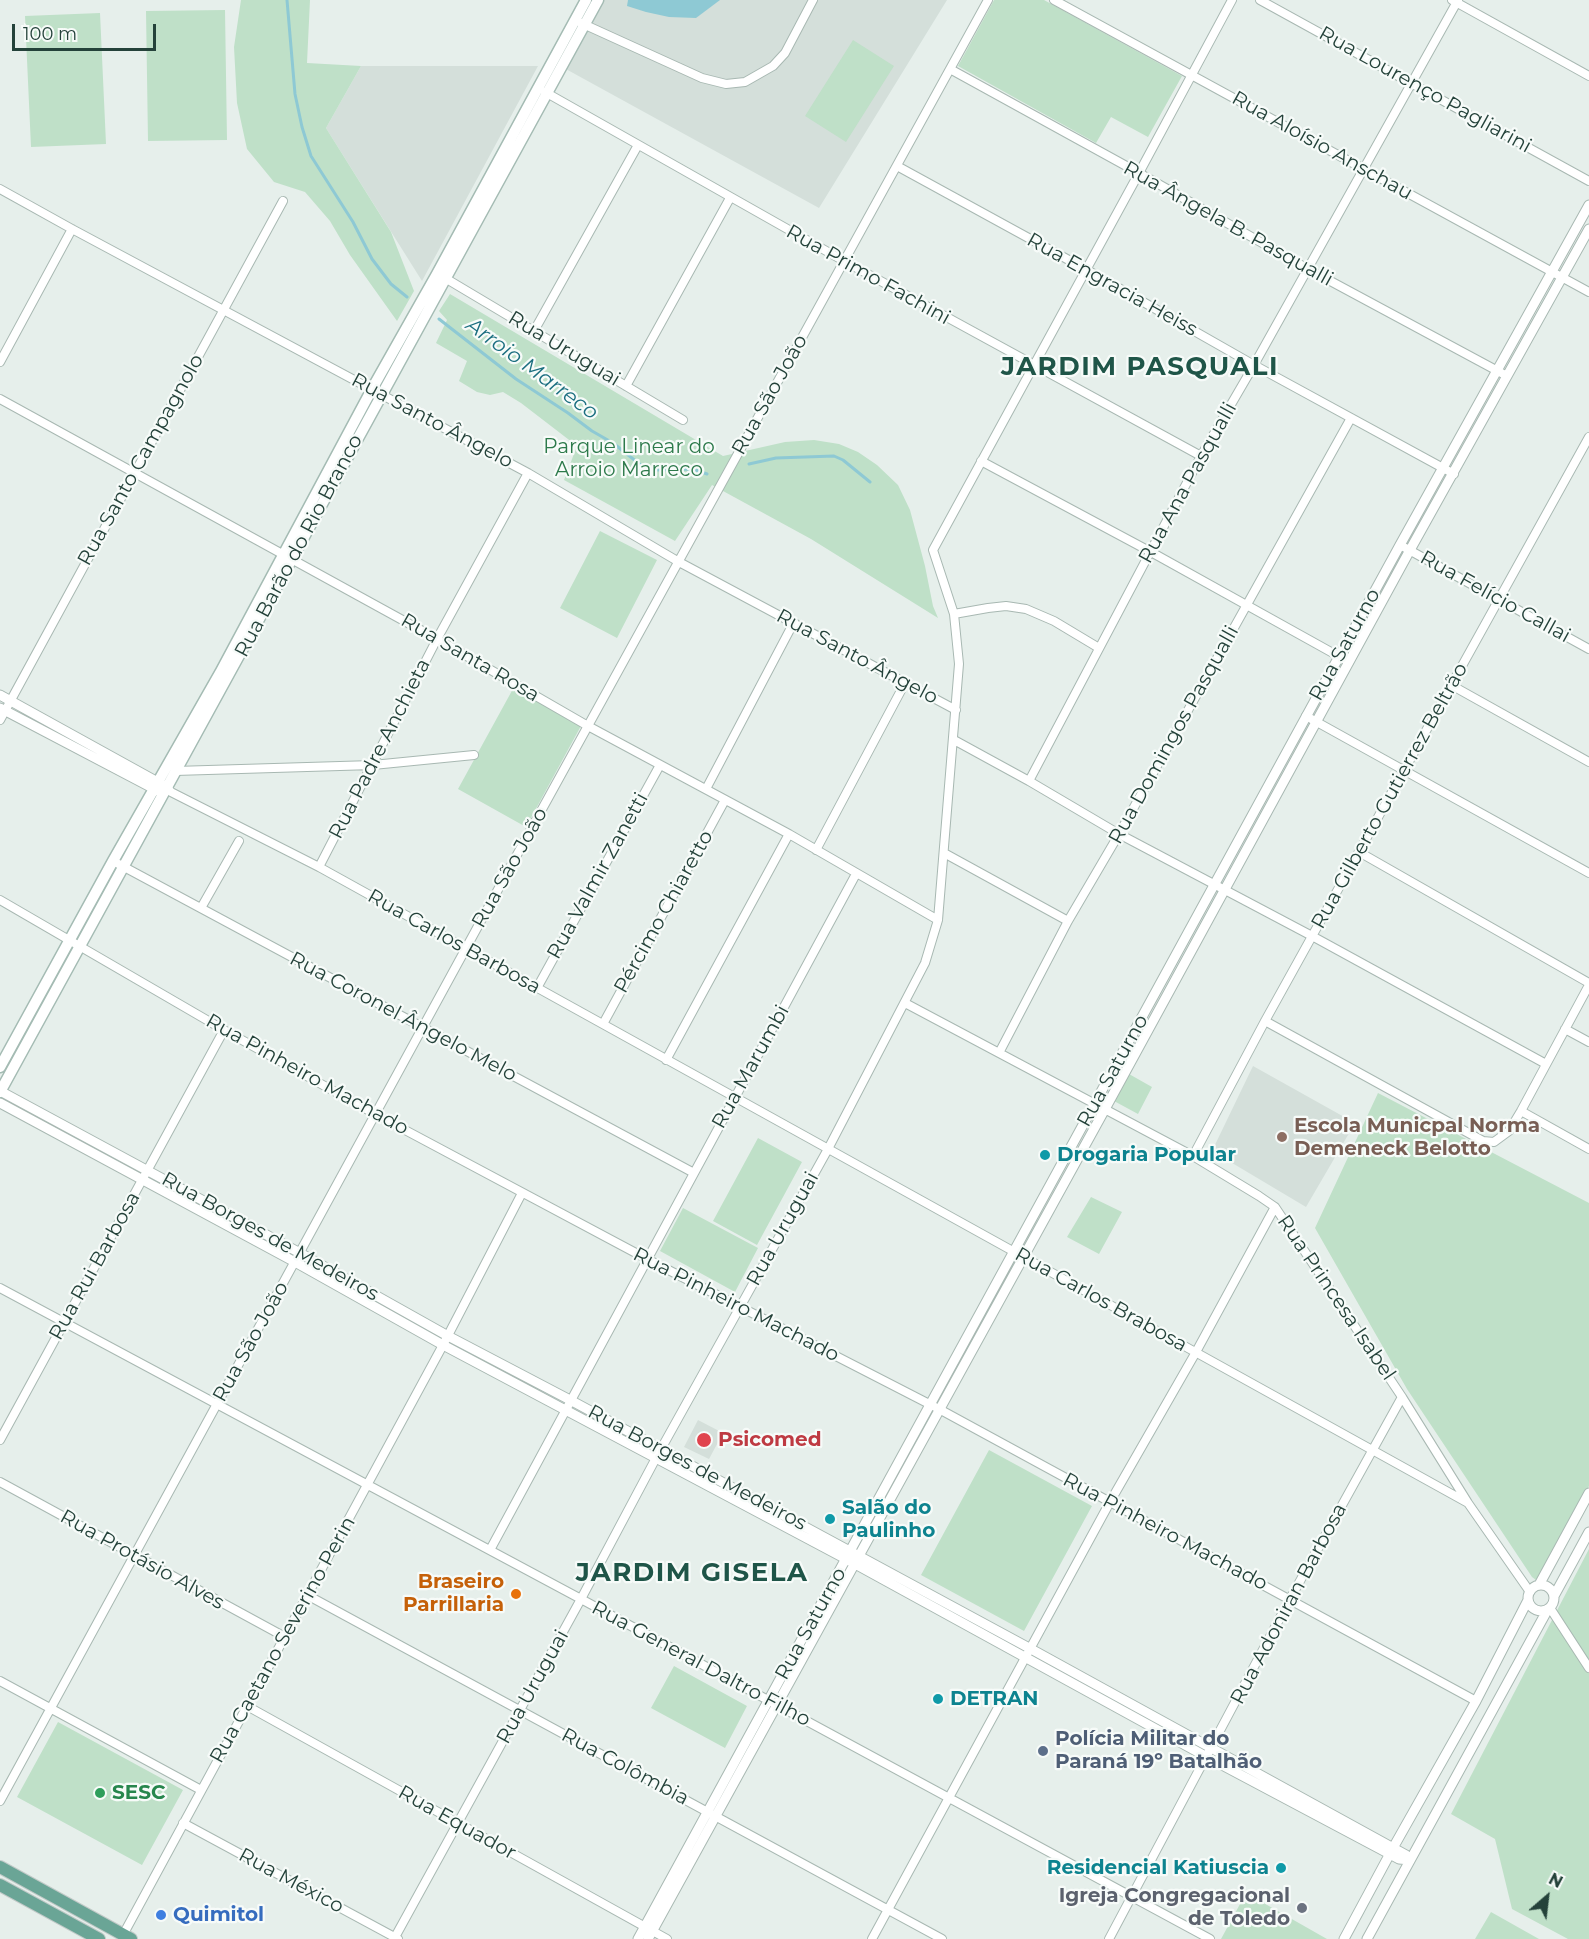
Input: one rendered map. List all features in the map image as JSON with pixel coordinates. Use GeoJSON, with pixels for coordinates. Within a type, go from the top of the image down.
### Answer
{"type":"FeatureCollection","features":[{"type":"Feature","properties":{"kind":"main road","name":"Rua Barão do Rio Branco"},"geometry":{"type":"LineString","coordinates":[[580,22],[586,0]]}},
{"type":"Feature","properties":{"kind":"main road","name":"Rua Barão do Rio Branco"},"geometry":{"type":"LineString","coordinates":[[0,1067],[70,939],[162,789],[580,22],[598,0]]}},
{"type":"Feature","properties":{"kind":"main road","name":"Rua Barão do Rio Branco"},"geometry":{"type":"LineString","coordinates":[[408,336],[445,278],[542,91]]}},
{"type":"Feature","properties":{"kind":"main road","name":"Rua Barão do Rio Branco"},"geometry":{"type":"LineString","coordinates":[[162,789],[176,771],[191,733]]}},
{"type":"Feature","properties":{"kind":"main road","name":"Rua Barão do Rio Branco"},"geometry":{"type":"LineString","coordinates":[[0,1091],[80,945],[118,863]]}},
{"type":"Feature","properties":{"kind":"main road"},"geometry":{"type":"LineString","coordinates":[[0,1867],[127,1937]]}},
{"type":"Feature","properties":{"kind":"main road"},"geometry":{"type":"LineString","coordinates":[[0,1885],[99,1939]]}},
{"type":"Feature","properties":{"kind":"street"},"geometry":{"type":"LineString","coordinates":[[580,22],[702,78],[726,84],[745,82],[773,66],[785,52],[813,0]]}},
{"type":"Feature","properties":{"kind":"street","name":"Rua São João"},"geometry":{"type":"LineString","coordinates":[[0,1801],[988,0]]}},
{"type":"Feature","properties":{"kind":"street","name":"Rua Aloísio Anschau"},"geometry":{"type":"LineString","coordinates":[[1054,0],[1589,292]]}},
{"type":"Feature","properties":{"kind":"street"},"geometry":{"type":"LineString","coordinates":[[1232,0],[981,461],[1349,662]]}},
{"type":"Feature","properties":{"kind":"street","name":"Rua Lourenço Pagliarini"},"geometry":{"type":"LineString","coordinates":[[1260,0],[1589,181]]}},
{"type":"Feature","properties":{"kind":"street"},"geometry":{"type":"LineString","coordinates":[[1455,1],[1589,76]]}},
{"type":"Feature","properties":{"kind":"street","name":"Rua Ana Pasqualli"},"geometry":{"type":"LineString","coordinates":[[1029,781],[1201,456],[1364,169],[1455,1]]}},
{"type":"Feature","properties":{"kind":"street","name":"Rua Ângela B. Pasqualli"},"geometry":{"type":"LineString","coordinates":[[950,69],[1308,269],[1507,376]]}},
{"type":"Feature","properties":{"kind":"street","name":"Rua Primo Fachini"},"geometry":{"type":"LineString","coordinates":[[542,91],[730,198],[1201,456]]}},
{"type":"Feature","properties":{"kind":"street"},"geometry":{"type":"LineString","coordinates":[[534,331],[638,145]]}},
{"type":"Feature","properties":{"kind":"street","name":"Rua Engracia Heiss"},"geometry":{"type":"LineString","coordinates":[[897,166],[1454,474]]}},
{"type":"Feature","properties":{"kind":"street","name":"Rua Santo Ângelo"},"geometry":{"type":"LineString","coordinates":[[0,189],[528,473],[679,562],[956,710]]}},
{"type":"Feature","properties":{"kind":"street"},"geometry":{"type":"LineString","coordinates":[[626,386],[730,198]]}},
{"type":"Feature","properties":{"kind":"street","name":"Rua Santo Campagnolo"},"geometry":{"type":"LineString","coordinates":[[0,720],[3,709],[11,701],[283,201]]}},
{"type":"Feature","properties":{"kind":"street","name":"Rua Saturno"},"geometry":{"type":"LineString","coordinates":[[638,1939],[648,1932],[1018,1254],[1095,1104],[1306,716],[1589,205]]}},
{"type":"Feature","properties":{"kind":"street"},"geometry":{"type":"LineString","coordinates":[[0,362],[72,229]]}},
{"type":"Feature","properties":{"kind":"street","name":"Rua Saturno"},"geometry":{"type":"LineString","coordinates":[[1018,1254],[1105,1109],[1410,550],[1589,229]]}},
{"type":"Feature","properties":{"kind":"street","name":"Rua Uruguai"},"geometry":{"type":"LineString","coordinates":[[445,278],[683,420]]}},
{"type":"Feature","properties":{"kind":"street","name":"Rua Santa Rosa"},"geometry":{"type":"LineString","coordinates":[[0,399],[437,639],[588,726],[789,834],[938,920]]}},
{"type":"Feature","properties":{"kind":"street","name":"Rua Domingos Pasqualli"},"geometry":{"type":"LineString","coordinates":[[999,1053],[1068,921],[1351,418]]}},
{"type":"Feature","properties":{"kind":"street","name":"Rua Gilberto Gutierrez Beltrão"},"geometry":{"type":"LineString","coordinates":[[1193,1156],[1265,1021],[1589,437]]}},
{"type":"Feature","properties":{"kind":"street","name":"Rua Uruguai"},"geometry":{"type":"LineString","coordinates":[[396,1938],[658,1454],[828,1149],[925,963],[938,920],[959,664],[954,614],[933,550],[981,461]]}},
{"type":"Feature","properties":{"kind":"street","name":"Rua Padre Anchieta"},"geometry":{"type":"LineString","coordinates":[[319,867],[437,639],[528,473]]}},
{"type":"Feature","properties":{"kind":"street","name":"Rua Felício Callai"},"geometry":{"type":"LineString","coordinates":[[1400,545],[1589,649]]}},
{"type":"Feature","properties":{"kind":"street"},"geometry":{"type":"LineString","coordinates":[[954,614],[1006,606],[1026,609],[1054,621],[1099,648]]}},
{"type":"Feature","properties":{"kind":"street"},"geometry":{"type":"LineString","coordinates":[[706,789],[794,622]]}},
{"type":"Feature","properties":{"kind":"street"},"geometry":{"type":"LineString","coordinates":[[816,850],[905,683]]}},
{"type":"Feature","properties":{"kind":"street"},"geometry":{"type":"LineString","coordinates":[[1451,685],[1589,762]]}},
{"type":"Feature","properties":{"kind":"street","name":"Rua Carlos Barbosa"},"geometry":{"type":"LineString","coordinates":[[0,695],[82,746]]}},
{"type":"Feature","properties":{"kind":"street","name":"Rua Carlos Barbosa"},"geometry":{"type":"LineString","coordinates":[[3,709],[82,746],[162,789],[319,867],[734,1097]]}},
{"type":"Feature","properties":{"kind":"street"},"geometry":{"type":"LineString","coordinates":[[1306,716],[1589,873]]}},
{"type":"Feature","properties":{"kind":"street"},"geometry":{"type":"LineString","coordinates":[[954,740],[1214,886],[1312,936],[1546,1064]]}},
{"type":"Feature","properties":{"kind":"street"},"geometry":{"type":"LineString","coordinates":[[176,771],[373,765],[474,755]]}},
{"type":"Feature","properties":{"kind":"street","name":"Rua Valmir Zanetti"},"geometry":{"type":"LineString","coordinates":[[537,988],[660,765]]}},
{"type":"Feature","properties":{"kind":"street","name":"Pércimo Chiaretto"},"geometry":{"type":"LineString","coordinates":[[603,1024],[725,800]]}},
{"type":"Feature","properties":{"kind":"street"},"geometry":{"type":"LineString","coordinates":[[666,1060],[789,834]]}},
{"type":"Feature","properties":{"kind":"street"},"geometry":{"type":"LineString","coordinates":[[201,908],[239,841]]}},
{"type":"Feature","properties":{"kind":"street"},"geometry":{"type":"LineString","coordinates":[[1265,1021],[1482,1141],[1494,1142],[1509,1131],[1521,1111],[1589,984],[1359,852]]}},
{"type":"Feature","properties":{"kind":"street"},"geometry":{"type":"LineString","coordinates":[[944,853],[1068,921]]}},
{"type":"Feature","properties":{"kind":"street","name":"Rua Coronel Ângelo Melo"},"geometry":{"type":"LineString","coordinates":[[118,863],[694,1173]]}},
{"type":"Feature","properties":{"kind":"street","name":"Rua Marumbi"},"geometry":{"type":"LineString","coordinates":[[490,1550],[856,874]]}},
{"type":"Feature","properties":{"kind":"street","name":"Rua Pinheiro Machado"},"geometry":{"type":"LineString","coordinates":[[0,900],[224,1030],[375,1114],[648,1260],[935,1407],[1476,1701]]}},
{"type":"Feature","properties":{"kind":"street","name":"Rua Princesa Isabel"},"geometry":{"type":"LineString","coordinates":[[905,1004],[1193,1156],[1275,1207],[1402,1397],[1529,1596]]}},
{"type":"Feature","properties":{"kind":"street"},"geometry":{"type":"LineString","coordinates":[[1565,1029],[1589,1042]]}},
{"type":"Feature","properties":{"kind":"street","name":"Rua Rui Barbosa"},"geometry":{"type":"LineString","coordinates":[[0,1440],[224,1030]]}},
{"type":"Feature","properties":{"kind":"street","name":"Rua Borges de Medeiros"},"geometry":{"type":"LineString","coordinates":[[0,1091],[300,1253],[448,1336],[572,1401],[658,1454],[852,1557],[1391,1851],[1406,1855],[1410,1860]]}},
{"type":"Feature","properties":{"kind":"street","name":"Rua Carlos Brabosa"},"geometry":{"type":"LineString","coordinates":[[734,1097],[1468,1503]]}},
{"type":"Feature","properties":{"kind":"street"},"geometry":{"type":"LineString","coordinates":[[0,1103],[295,1262],[443,1345],[567,1410],[658,1454]]}},
{"type":"Feature","properties":{"kind":"street"},"geometry":{"type":"LineString","coordinates":[[1521,1111],[1589,1149]]}},
{"type":"Feature","properties":{"kind":"street"},"geometry":{"type":"LineString","coordinates":[[443,1345],[522,1193]]}},
{"type":"Feature","properties":{"kind":"street"},"geometry":{"type":"LineString","coordinates":[[872,1939],[1110,1502],[1196,1352],[1275,1207]]}},
{"type":"Feature","properties":{"kind":"street","name":"Rua General Daltro Filho"},"geometry":{"type":"LineString","coordinates":[[0,1288],[1210,1939]]}},
{"type":"Feature","properties":{"kind":"street","name":"Rua Caetano Severino Perin"},"geometry":{"type":"LineString","coordinates":[[127,1937],[183,1823],[443,1345]]}},
{"type":"Feature","properties":{"kind":"street","name":"Rua Adoniran Barbosa"},"geometry":{"type":"LineString","coordinates":[[1109,1939],[1290,1599],[1402,1397]]}},
{"type":"Feature","properties":{"kind":"street","name":"Rua Protásio Alves"},"geometry":{"type":"LineString","coordinates":[[0,1482],[285,1637]]}},
{"type":"Feature","properties":{"kind":"street"},"geometry":{"type":"LineString","coordinates":[[1344,1939],[1476,1701],[1529,1596],[1539,1585],[1589,1493]]}},
{"type":"Feature","properties":{"kind":"street"},"geometry":{"type":"LineString","coordinates":[[1367,1939],[1553,1602],[1554,1596],[1589,1532]]}},
{"type":"Feature","properties":{"kind":"street"},"geometry":{"type":"LineString","coordinates":[[1539,1585],[1547,1586],[1554,1596]]}},
{"type":"Feature","properties":{"kind":"street","name":"Rua Colômbia"},"geometry":{"type":"LineString","coordinates":[[308,1595],[942,1939]]}},
{"type":"Feature","properties":{"kind":"street"},"geometry":{"type":"LineString","coordinates":[[1529,1596],[1531,1606],[1537,1611],[1549,1609]]}},
{"type":"Feature","properties":{"kind":"street"},"geometry":{"type":"LineString","coordinates":[[1549,1609],[1589,1668]]}},
{"type":"Feature","properties":{"kind":"street"},"geometry":{"type":"LineString","coordinates":[[0,1681],[201,1790]]}},
{"type":"Feature","properties":{"kind":"street","name":"Rua Equador"},"geometry":{"type":"LineString","coordinates":[[247,1706],[648,1932],[667,1939]]}},
{"type":"Feature","properties":{"kind":"street","name":"Rua México"},"geometry":{"type":"LineString","coordinates":[[183,1823],[396,1938]]}},
{"type":"Feature","properties":{"kind":"shaded area"},"geometry":{"type":"Polygon","coordinates":[[[602,0],[947,0],[819,208],[564,68],[602,0]]]}},
{"type":"Feature","properties":{"kind":"shaded area"},"geometry":{"type":"Polygon","coordinates":[[[361,66],[538,66],[422,281],[326,128],[361,66]]]}},
{"type":"Feature","properties":{"kind":"shaded area","name":"Escola Municpal Norma Demeneck Belotto"},"geometry":{"type":"Polygon","coordinates":[[[1253,1066],[1355,1123],[1306,1207],[1212,1151],[1253,1066]]]}},
{"type":"Feature","properties":{"kind":"shaded area","name":"Psicomed"},"geometry":{"type":"Polygon","coordinates":[[[698,1420],[723,1433],[709,1459],[684,1447],[698,1420]]]}},
{"type":"Feature","properties":{"kind":"green space"},"geometry":{"type":"Polygon","coordinates":[[[241,0],[310,0],[307,63],[361,66],[326,128],[391,232],[414,291],[397,321],[350,255],[330,221],[305,192],[274,182],[247,149],[237,103],[234,47],[241,0]]]}},
{"type":"Feature","properties":{"kind":"green space"},"geometry":{"type":"Polygon","coordinates":[[[994,0],[1044,0],[1182,76],[1148,137],[1111,117],[1096,143],[958,66],[994,0]]]}},
{"type":"Feature","properties":{"kind":"green space"},"geometry":{"type":"Polygon","coordinates":[[[225,10],[227,140],[148,141],[146,11],[225,10]]]}},
{"type":"Feature","properties":{"kind":"green space"},"geometry":{"type":"Polygon","coordinates":[[[100,13],[106,144],[31,147],[25,16],[100,13]]]}},
{"type":"Feature","properties":{"kind":"green space"},"geometry":{"type":"Polygon","coordinates":[[[853,40],[894,66],[846,142],[805,116],[853,40]]]}},
{"type":"Feature","properties":{"kind":"green space","name":"Parque Linear do Arroio Marreco"},"geometry":{"type":"Polygon","coordinates":[[[450,294],[723,456],[785,442],[814,440],[839,444],[858,452],[877,465],[898,485],[910,510],[933,606],[938,618],[811,539],[712,485],[675,541],[564,480],[577,446],[503,392],[490,395],[477,392],[459,381],[467,361],[436,343],[447,320],[439,311],[450,294]]]}},
{"type":"Feature","properties":{"kind":"green space"},"geometry":{"type":"Polygon","coordinates":[[[600,531],[657,560],[617,638],[560,608],[600,531]]]}},
{"type":"Feature","properties":{"kind":"green space"},"geometry":{"type":"Polygon","coordinates":[[[514,687],[582,724],[526,827],[458,789],[514,687]]]}},
{"type":"Feature","properties":{"kind":"green space"},"geometry":{"type":"Polygon","coordinates":[[[1129,1074],[1152,1087],[1138,1114],[1114,1101],[1129,1074]]]}},
{"type":"Feature","properties":{"kind":"green space"},"geometry":{"type":"Polygon","coordinates":[[[1378,1093],[1589,1203],[1589,1486],[1536,1580],[1407,1389],[1315,1228],[1378,1093]]]}},
{"type":"Feature","properties":{"kind":"green space"},"geometry":{"type":"Polygon","coordinates":[[[758,1138],[802,1162],[757,1245],[713,1221],[758,1138]]]}},
{"type":"Feature","properties":{"kind":"green space"},"geometry":{"type":"Polygon","coordinates":[[[1091,1197],[1122,1212],[1099,1254],[1067,1237],[1091,1197]]]}},
{"type":"Feature","properties":{"kind":"green space"},"geometry":{"type":"Polygon","coordinates":[[[683,1208],[758,1248],[735,1292],[660,1251],[683,1208]]]}},
{"type":"Feature","properties":{"kind":"green space"},"geometry":{"type":"Polygon","coordinates":[[[989,1450],[1092,1506],[1024,1631],[921,1575],[989,1450]]]}},
{"type":"Feature","properties":{"kind":"green space"},"geometry":{"type":"Polygon","coordinates":[[[1589,1549],[1589,1939],[1568,1939],[1512,1909],[1495,1839],[1451,1814],[1589,1549]]]}},
{"type":"Feature","properties":{"kind":"green space"},"geometry":{"type":"Polygon","coordinates":[[[674,1666],[747,1706],[725,1748],[651,1708],[674,1666]]]}},
{"type":"Feature","properties":{"kind":"green space","name":"SESC"},"geometry":{"type":"Polygon","coordinates":[[[58,1722],[183,1790],[142,1865],[17,1797],[58,1722]]]}},
{"type":"Feature","properties":{"kind":"green space"},"geometry":{"type":"Polygon","coordinates":[[[1246,1893],[1327,1939],[1221,1939],[1246,1893]]]}},
{"type":"Feature","properties":{"kind":"green space"},"geometry":{"type":"Polygon","coordinates":[[[1491,1912],[1539,1939],[1475,1939],[1491,1912]]]}},
{"type":"Feature","properties":{"kind":"water"},"geometry":{"type":"Polygon","coordinates":[[[628,0],[720,0],[696,18],[669,17],[646,12],[627,6],[628,0]]]}},
{"type":"Feature","properties":{"kind":"waterway","name":"Arroio Marreco"},"geometry":{"type":"LineString","coordinates":[[287,0],[295,94],[311,156],[353,222],[372,259],[391,284],[407,297]]}},
{"type":"Feature","properties":{"kind":"waterway","name":"Arroio Marreco"},"geometry":{"type":"LineString","coordinates":[[439,319],[516,379],[613,443],[642,466],[656,470],[693,469],[707,474]]}},
{"type":"Feature","properties":{"kind":"waterway","name":"Arroio Marreco"},"geometry":{"type":"LineString","coordinates":[[749,464],[776,458],[834,456],[843,460],[870,482]]}},
{"type":"Feature","properties":{"kind":"place","name":"Escola Municpal Norma Demeneck Belotto"},"geometry":{"type":"Point","coordinates":[1282,1137]}},
{"type":"Feature","properties":{"kind":"place","name":"Drogaria Popular"},"geometry":{"type":"Point","coordinates":[1045,1155]}},
{"type":"Feature","properties":{"kind":"place","name":"Psicomed"},"geometry":{"type":"Point","coordinates":[704,1440]}},
{"type":"Feature","properties":{"kind":"place","name":"Salão do Paulinho"},"geometry":{"type":"Point","coordinates":[830,1519]}},
{"type":"Feature","properties":{"kind":"place","name":"Braseiro Parrillaria"},"geometry":{"type":"Point","coordinates":[516,1594]}},
{"type":"Feature","properties":{"kind":"place","name":"DETRAN"},"geometry":{"type":"Point","coordinates":[938,1699]}},
{"type":"Feature","properties":{"kind":"place","name":"Polícia Militar do Paraná 19º Batalhão"},"geometry":{"type":"Point","coordinates":[1043,1751]}},
{"type":"Feature","properties":{"kind":"place","name":"SESC"},"geometry":{"type":"Point","coordinates":[100,1793]}},
{"type":"Feature","properties":{"kind":"place","name":"Residencial Katiuscia"},"geometry":{"type":"Point","coordinates":[1281,1868]}},
{"type":"Feature","properties":{"kind":"place","name":"Igreja Congregacional de Toledo"},"geometry":{"type":"Point","coordinates":[1302,1908]}},
{"type":"Feature","properties":{"kind":"place","name":"Quimitol"},"geometry":{"type":"Point","coordinates":[161,1915]}},
{"type":"Feature","properties":{"kind":"district","name":"JARDIM PASQUALI"},"geometry":{"type":"Point","coordinates":[1140,367]}},
{"type":"Feature","properties":{"kind":"district","name":"JARDIM GISELA"},"geometry":{"type":"Point","coordinates":[692,1573]}}]}
